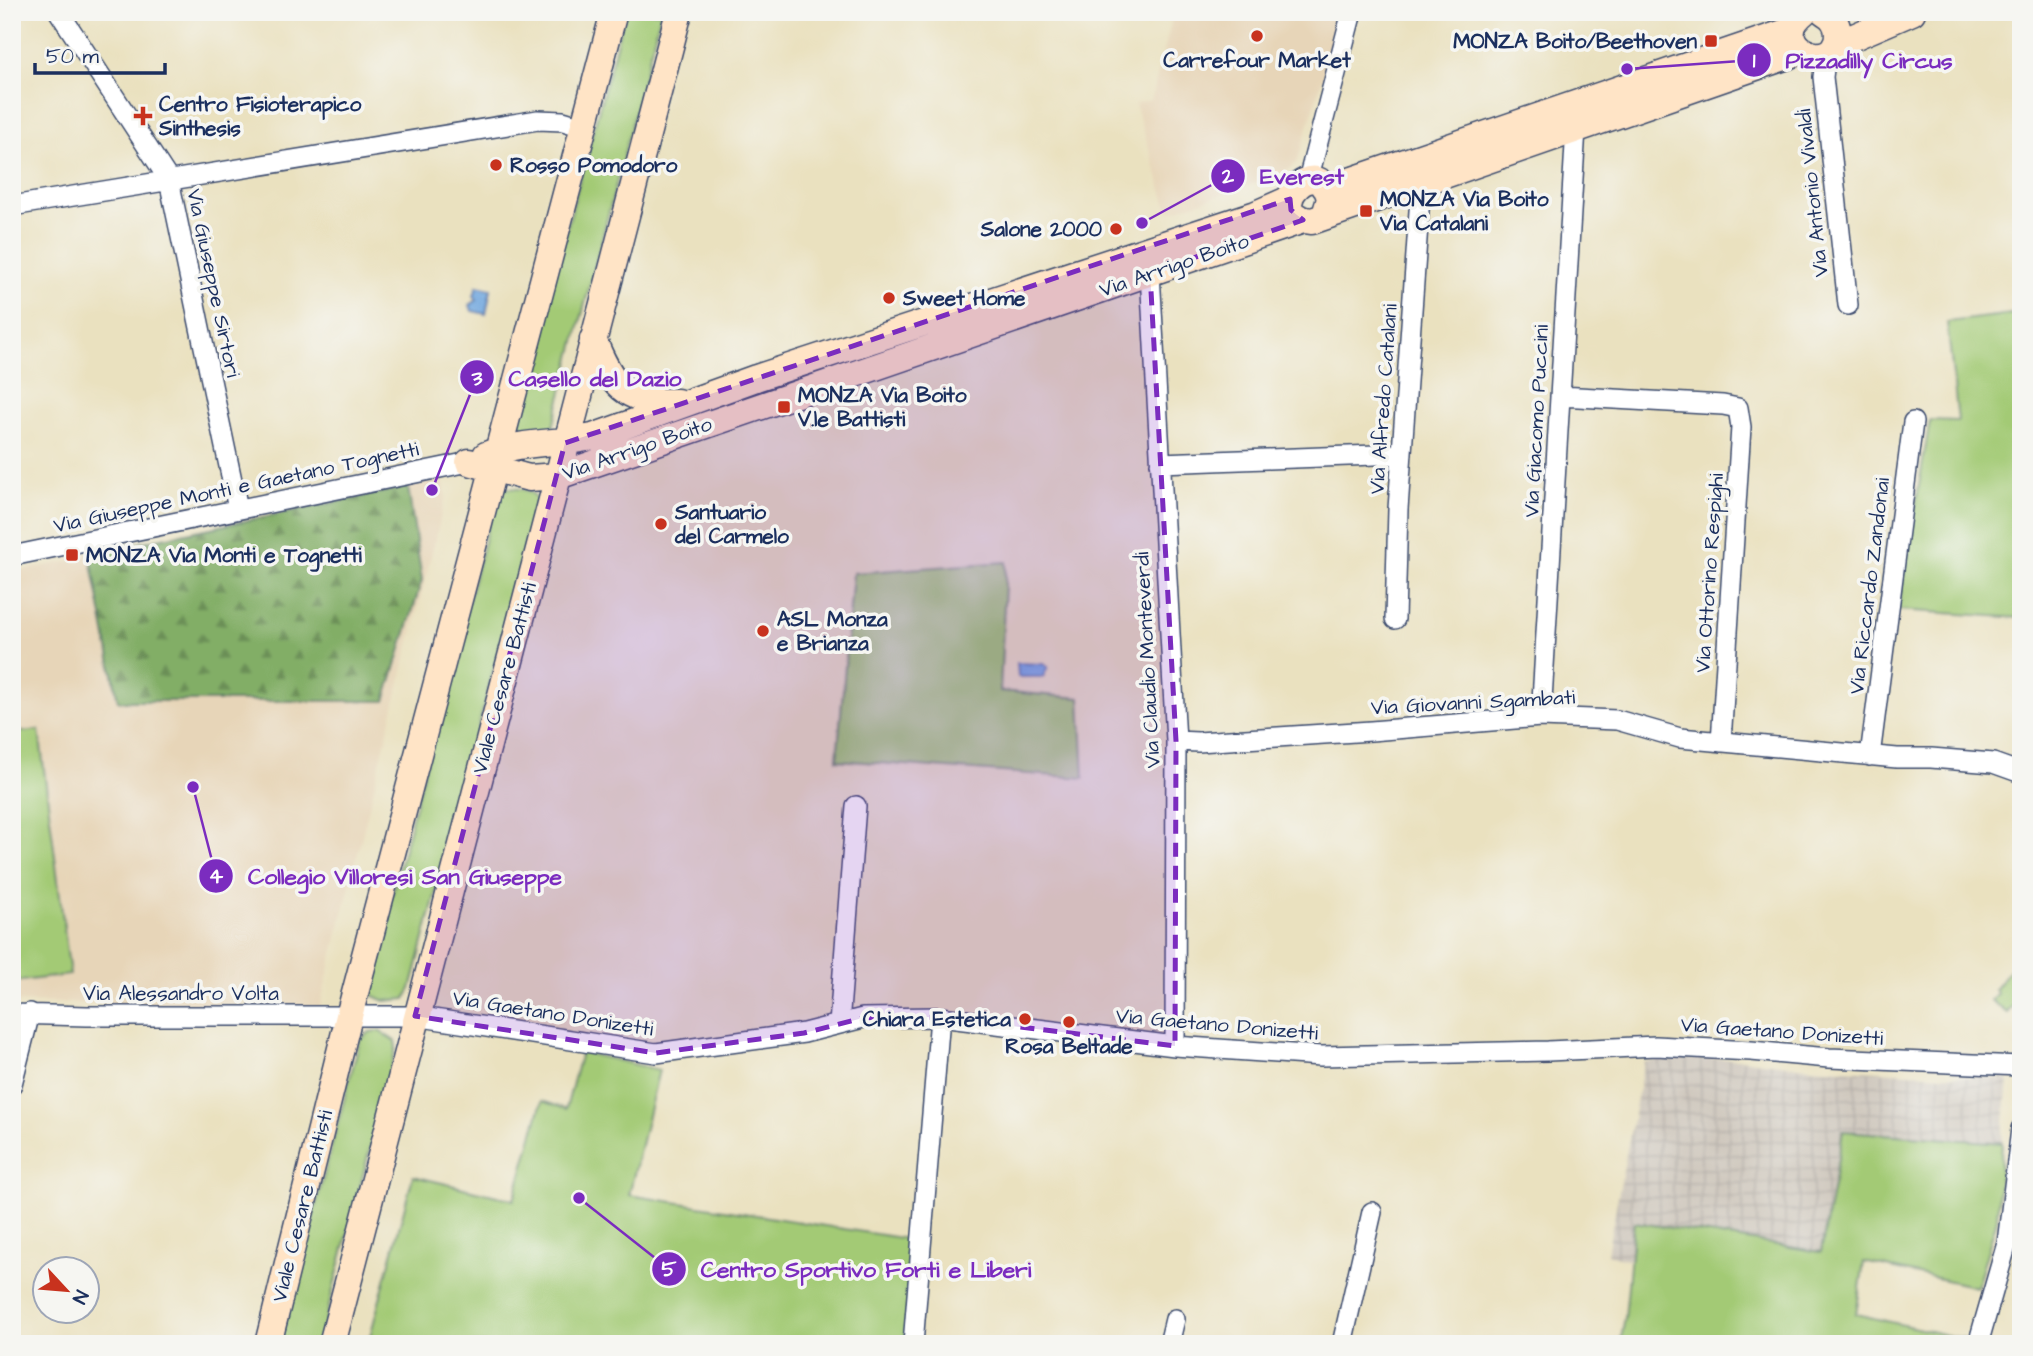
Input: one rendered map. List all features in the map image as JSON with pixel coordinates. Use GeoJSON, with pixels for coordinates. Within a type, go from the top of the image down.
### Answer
{"type":"FeatureCollection","features":[{"type":"Feature","properties":{"kind":"street","name":"Via Giuseppe Sirtori"},"geometry":{"type":"LineString","coordinates":[[59,12],[169,180],[238,509]]}},
{"type":"Feature","properties":{"kind":"street","name":"Viale Cesare Battisti"},"geometry":{"type":"LineString","coordinates":[[268,1344],[487,461],[614,12]]}},
{"type":"Feature","properties":{"kind":"street","name":"Viale Cesare Battisti"},"geometry":{"type":"LineString","coordinates":[[333,1344],[415,1016],[679,12]]}},
{"type":"Feature","properties":{"kind":"street"},"geometry":{"type":"LineString","coordinates":[[1317,184],[1352,12]]}},
{"type":"Feature","properties":{"kind":"street","name":"Via Arrigo Boito"},"geometry":{"type":"LineString","coordinates":[[487,461],[529,478],[558,476],[1150,273],[1306,211],[1419,182],[1912,12]]}},
{"type":"Feature","properties":{"kind":"street"},"geometry":{"type":"LineString","coordinates":[[1813,46],[1838,31],[1834,14]]}},
{"type":"Feature","properties":{"kind":"street","name":"Via Arrigo Boito"},"geometry":{"type":"LineString","coordinates":[[1317,184],[1335,186],[1813,46]]}},
{"type":"Feature","properties":{"kind":"street","name":"Via Antonio Vivaldi"},"geometry":{"type":"LineString","coordinates":[[1813,46],[1848,305]]}},
{"type":"Feature","properties":{"kind":"street"},"geometry":{"type":"LineString","coordinates":[[12,206],[538,120],[563,121],[583,127]]}},
{"type":"Feature","properties":{"kind":"street","name":"Via Giacomo Puccini"},"geometry":{"type":"LineString","coordinates":[[1541,716],[1576,128]]}},
{"type":"Feature","properties":{"kind":"street","name":"Via Alfredo Catalani"},"geometry":{"type":"LineString","coordinates":[[1395,620],[1419,182]]}},
{"type":"Feature","properties":{"kind":"street"},"geometry":{"type":"LineString","coordinates":[[1317,184],[1330,199],[1306,211],[1293,188],[1317,184]]}},
{"type":"Feature","properties":{"kind":"street","name":"Via Arrigo Boito"},"geometry":{"type":"LineString","coordinates":[[487,461],[593,437],[756,378],[1256,214],[1306,211]]}},
{"type":"Feature","properties":{"kind":"street","name":"Via Claudio Monteverdi"},"geometry":{"type":"LineString","coordinates":[[1150,273],[1175,741],[1175,1046]]}},
{"type":"Feature","properties":{"kind":"street"},"geometry":{"type":"LineString","coordinates":[[593,338],[611,377],[619,387],[634,397],[661,403],[706,396]]}},
{"type":"Feature","properties":{"kind":"street","name":"Via Ottorino Respighi"},"geometry":{"type":"LineString","coordinates":[[1560,396],[1738,408],[1741,427],[1721,741]]}},
{"type":"Feature","properties":{"kind":"street","name":"Via Riccardo Zandonai"},"geometry":{"type":"LineString","coordinates":[[1870,756],[1913,422]]}},
{"type":"Feature","properties":{"kind":"street"},"geometry":{"type":"LineString","coordinates":[[1160,463],[1402,454]]}},
{"type":"Feature","properties":{"kind":"street","name":"Via Giuseppe Monti e Gaetano Tognetti"},"geometry":{"type":"LineString","coordinates":[[12,556],[487,461]]}},
{"type":"Feature","properties":{"kind":"street","name":"Via Giovanni Sgambati"},"geometry":{"type":"LineString","coordinates":[[1175,741],[1198,742],[1371,731],[1541,716],[1617,720],[1680,738],[1870,756],[1993,763],[2021,773]]}},
{"type":"Feature","properties":{"kind":"street"},"geometry":{"type":"LineString","coordinates":[[839,1024],[856,806]]}},
{"type":"Feature","properties":{"kind":"street"},"geometry":{"type":"LineString","coordinates":[[12,1084],[21,1013]]}},
{"type":"Feature","properties":{"kind":"street","name":"Via Alessandro Volta"},"geometry":{"type":"LineString","coordinates":[[21,1013],[99,1016],[415,1016]]}},
{"type":"Feature","properties":{"kind":"street","name":"Via Gaetano Donizetti"},"geometry":{"type":"LineString","coordinates":[[415,1016],[656,1053],[804,1033],[863,1018],[940,1017],[1175,1046],[1321,1056],[1656,1046],[2020,1071]]}},
{"type":"Feature","properties":{"kind":"street"},"geometry":{"type":"LineString","coordinates":[[913,1344],[940,1017]]}},
{"type":"Feature","properties":{"kind":"street"},"geometry":{"type":"LineString","coordinates":[[1978,1344],[2007,1243],[2021,1129]]}},
{"type":"Feature","properties":{"kind":"street"},"geometry":{"type":"LineString","coordinates":[[1342,1344],[1372,1212]]}},
{"type":"Feature","properties":{"kind":"street"},"geometry":{"type":"LineString","coordinates":[[1169,1344],[1175,1319]]}},
{"type":"Feature","properties":{"kind":"highlighted area"},"geometry":{"type":"Polygon","coordinates":[[[1290,199],[1291,210],[1303,220],[1150,273],[1176,741],[1175,1046],[940,1017],[863,1018],[804,1033],[656,1053],[415,1016],[565,443],[1290,199]]]}},
{"type":"Feature","properties":{"kind":"shaded area"},"geometry":{"type":"Polygon","coordinates":[[[1174,12],[1343,12],[1297,162],[1283,174],[1169,212],[1135,104],[1151,100],[1174,12]]]}},
{"type":"Feature","properties":{"kind":"shaded area"},"geometry":{"type":"Polygon","coordinates":[[[443,479],[446,495],[320,1006],[12,1002],[12,572],[443,479]]]}},
{"type":"Feature","properties":{"kind":"shaded area"},"geometry":{"type":"Polygon","coordinates":[[[1679,1058],[1740,1059],[1793,1066],[2008,1079],[2002,1143],[1843,1132],[1821,1252],[1635,1222],[1630,1260],[1607,1254],[1644,1062],[1679,1058]]]}},
{"type":"Feature","properties":{"kind":"green space"},"geometry":{"type":"Polygon","coordinates":[[[625,12],[661,12],[552,430],[530,432],[515,421],[625,12]]]}},
{"type":"Feature","properties":{"kind":"green space"},"geometry":{"type":"Polygon","coordinates":[[[2021,313],[2021,618],[1898,610],[1930,420],[1958,421],[1947,322],[2021,313]]]}},
{"type":"Feature","properties":{"kind":"green space"},"geometry":{"type":"Polygon","coordinates":[[[408,487],[422,580],[385,701],[118,701],[90,553],[408,487]]]}},
{"type":"Feature","properties":{"kind":"green space"},"geometry":{"type":"Polygon","coordinates":[[[504,488],[527,491],[537,499],[411,989],[405,999],[385,1001],[370,994],[368,987],[495,499],[504,488]]]}},
{"type":"Feature","properties":{"kind":"green space"},"geometry":{"type":"Polygon","coordinates":[[[1006,562],[1000,691],[1080,698],[1084,778],[837,760],[853,573],[1006,562]]]}},
{"type":"Feature","properties":{"kind":"green space"},"geometry":{"type":"Polygon","coordinates":[[[39,730],[70,975],[12,982],[12,733],[39,730]]]}},
{"type":"Feature","properties":{"kind":"green space"},"geometry":{"type":"Polygon","coordinates":[[[2018,959],[2021,961],[2021,996],[2007,1013],[1991,1000],[1997,993],[1994,990],[2018,959]]]}},
{"type":"Feature","properties":{"kind":"green space"},"geometry":{"type":"Polygon","coordinates":[[[379,1031],[395,1041],[396,1048],[319,1344],[279,1344],[360,1040],[370,1032],[379,1031]]]}},
{"type":"Feature","properties":{"kind":"green space"},"geometry":{"type":"Polygon","coordinates":[[[581,1052],[659,1070],[629,1195],[914,1240],[904,1344],[386,1344],[369,1340],[413,1176],[514,1200],[542,1101],[566,1109],[581,1052]]]}},
{"type":"Feature","properties":{"kind":"green space"},"geometry":{"type":"Polygon","coordinates":[[[1843,1131],[2002,1143],[1997,1219],[1977,1287],[1864,1262],[1856,1314],[1964,1339],[1963,1344],[1620,1344],[1634,1222],[1821,1252],[1843,1131]]]}},
{"type":"Feature","properties":{"kind":"water"},"geometry":{"type":"Polygon","coordinates":[[[477,286],[491,289],[486,314],[472,311],[470,305],[477,300],[474,296],[477,286]]]}},
{"type":"Feature","properties":{"kind":"water"},"geometry":{"type":"Polygon","coordinates":[[[1017,663],[1043,664],[1048,667],[1043,677],[1018,677],[1017,663]]]}},
{"type":"Feature","properties":{"kind":"place","name":"Carrefour Market"},"geometry":{"type":"Point","coordinates":[1257,36]}},
{"type":"Feature","properties":{"kind":"place","name":"MONZA Boito/Beethoven"},"geometry":{"type":"Point","coordinates":[1711,41]}},
{"type":"Feature","properties":{"kind":"place","name":"Pizzadilly Circus"},"geometry":{"type":"Point","coordinates":[1627,69]}},
{"type":"Feature","properties":{"kind":"place","name":"Centro Fisioterapico Sinthesis"},"geometry":{"type":"Point","coordinates":[143,116]}},
{"type":"Feature","properties":{"kind":"place","name":"Rosso Pomodoro"},"geometry":{"type":"Point","coordinates":[496,165]}},
{"type":"Feature","properties":{"kind":"place","name":"MONZA Via Boito Via Catalani"},"geometry":{"type":"Point","coordinates":[1366,211]}},
{"type":"Feature","properties":{"kind":"place","name":"Everest"},"geometry":{"type":"Point","coordinates":[1142,223]}},
{"type":"Feature","properties":{"kind":"place","name":"Salone 2000"},"geometry":{"type":"Point","coordinates":[1116,229]}},
{"type":"Feature","properties":{"kind":"place","name":"Sweet Home"},"geometry":{"type":"Point","coordinates":[889,298]}},
{"type":"Feature","properties":{"kind":"place","name":"MONZA Via Boito V.le Battisti"},"geometry":{"type":"Point","coordinates":[784,407]}},
{"type":"Feature","properties":{"kind":"place","name":"Casello del Dazio"},"geometry":{"type":"Point","coordinates":[432,490]}},
{"type":"Feature","properties":{"kind":"place","name":"Santuario del Carmelo"},"geometry":{"type":"Point","coordinates":[661,524]}},
{"type":"Feature","properties":{"kind":"place","name":"MONZA Via Monti e Tognetti"},"geometry":{"type":"Point","coordinates":[72,555]}},
{"type":"Feature","properties":{"kind":"place","name":"ASL Monza e Brianza"},"geometry":{"type":"Point","coordinates":[763,631]}},
{"type":"Feature","properties":{"kind":"place","name":"Collegio Villoresi San Giuseppe"},"geometry":{"type":"Point","coordinates":[193,787]}},
{"type":"Feature","properties":{"kind":"place","name":"Chiara Estetica"},"geometry":{"type":"Point","coordinates":[1025,1019]}},
{"type":"Feature","properties":{"kind":"place","name":"Rosa Beltade"},"geometry":{"type":"Point","coordinates":[1069,1022]}},
{"type":"Feature","properties":{"kind":"place","name":"Centro Sportivo Forti e Liberi"},"geometry":{"type":"Point","coordinates":[579,1198]}}]}
